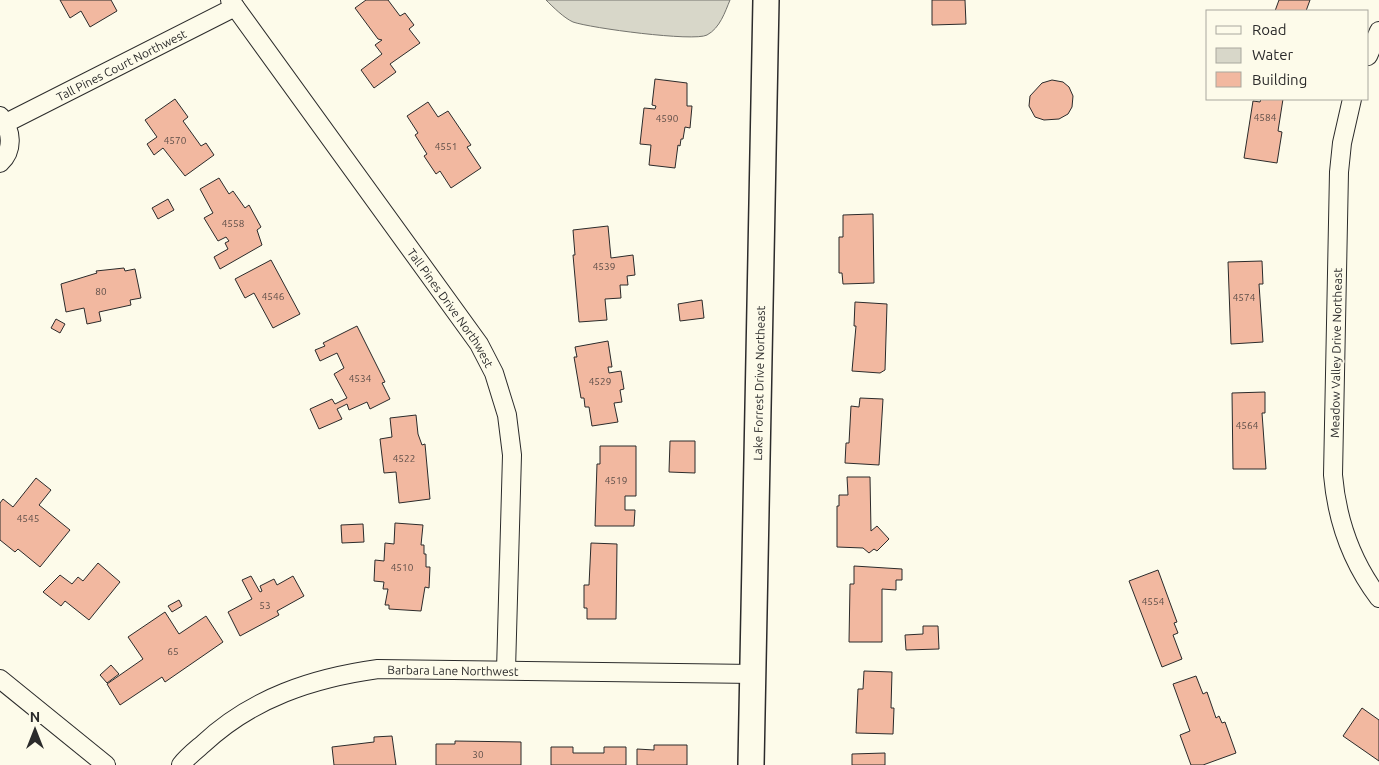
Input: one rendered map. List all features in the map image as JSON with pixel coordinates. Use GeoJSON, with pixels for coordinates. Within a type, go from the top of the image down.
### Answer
{"type":"FeatureCollection","features":[{"type":"Feature","properties":{"kind":"street","name":"Lake Forrest Drive Northeast"},"geometry":{"type":"LineString","coordinates":[[751,765],[766,0]]}},
{"type":"Feature","properties":{"kind":"street","name":"Tall Pines Court Northwest"},"geometry":{"type":"LineString","coordinates":[[0,163],[10,146],[10,135],[3,120],[232,4]]}},
{"type":"Feature","properties":{"kind":"street","name":"Tall Pines Drive Northwest"},"geometry":{"type":"LineString","coordinates":[[232,4],[479,344],[494,373],[507,415],[512,454],[506,670]]}},
{"type":"Feature","properties":{"kind":"street"},"geometry":{"type":"LineString","coordinates":[[1369,54],[1379,31]]}},
{"type":"Feature","properties":{"kind":"street","name":"Meadow Valley Drive Northeast"},"geometry":{"type":"LineString","coordinates":[[1352,100],[1342,143],[1339,172],[1333,475],[1340,524],[1358,568],[1379,598]]}},
{"type":"Feature","properties":{"kind":"street","name":"Barbara Lane Northwest"},"geometry":{"type":"LineString","coordinates":[[181,765],[217,731],[256,705],[298,686],[337,674],[378,669],[754,674]]}},
{"type":"Feature","properties":{"kind":"street"},"geometry":{"type":"LineString","coordinates":[[0,679],[106,765]]}},
{"type":"Feature","properties":{"kind":"water"},"geometry":{"type":"Polygon","coordinates":[[[546,0],[730,0],[722,19],[712,32],[698,37],[683,37],[619,31],[583,25],[573,22],[562,15],[546,0]]]}},
{"type":"Feature","properties":{"kind":"building"},"geometry":{"type":"Polygon","coordinates":[[[60,0],[111,0],[117,11],[90,27],[81,11],[70,18],[60,0]]]}},
{"type":"Feature","properties":{"kind":"building"},"geometry":{"type":"Polygon","coordinates":[[[366,0],[388,0],[400,16],[405,13],[414,25],[409,29],[420,43],[390,64],[396,72],[374,88],[361,70],[382,54],[375,45],[382,40],[378,39],[355,8],[366,0]]]}},
{"type":"Feature","properties":{"kind":"building"},"geometry":{"type":"Polygon","coordinates":[[[932,0],[965,0],[966,24],[932,25],[932,0]]]}},
{"type":"Feature","properties":{"kind":"building"},"geometry":{"type":"Polygon","coordinates":[[[1279,0],[1310,0],[1306,10],[1275,10],[1279,0]]]}},
{"type":"Feature","properties":{"kind":"building"},"geometry":{"type":"Polygon","coordinates":[[[655,79],[687,83],[687,106],[692,106],[690,128],[685,127],[683,139],[681,139],[680,146],[678,145],[675,168],[649,165],[651,145],[640,144],[644,108],[655,109],[656,106],[652,105],[655,79]]]}},
{"type":"Feature","properties":{"kind":"building"},"geometry":{"type":"Polygon","coordinates":[[[1052,80],[1063,82],[1069,87],[1073,96],[1072,107],[1068,114],[1059,119],[1044,120],[1035,117],[1029,106],[1030,96],[1042,83],[1052,80]]]}},
{"type":"Feature","properties":{"kind":"building"},"geometry":{"type":"Polygon","coordinates":[[[175,99],[188,117],[183,121],[201,146],[206,143],[214,155],[185,176],[163,148],[154,155],[147,144],[157,137],[145,120],[175,99]]]}},
{"type":"Feature","properties":{"kind":"building"},"geometry":{"type":"Polygon","coordinates":[[[1261,100],[1283,100],[1278,131],[1282,132],[1277,163],[1244,158],[1253,101],[1260,102],[1261,100]]]}},
{"type":"Feature","properties":{"kind":"building"},"geometry":{"type":"Polygon","coordinates":[[[428,102],[438,117],[448,111],[471,145],[467,147],[481,168],[451,188],[440,171],[436,174],[424,156],[427,154],[415,135],[418,133],[407,116],[428,102]]]}},
{"type":"Feature","properties":{"kind":"building"},"geometry":{"type":"Polygon","coordinates":[[[219,178],[229,194],[233,191],[245,208],[249,205],[261,227],[257,230],[262,245],[220,269],[214,257],[228,249],[225,243],[229,241],[226,237],[218,241],[204,218],[213,213],[200,189],[219,178]]]}},
{"type":"Feature","properties":{"kind":"building"},"geometry":{"type":"Polygon","coordinates":[[[168,199],[174,210],[158,219],[152,208],[168,199]]]}},
{"type":"Feature","properties":{"kind":"building"},"geometry":{"type":"Polygon","coordinates":[[[873,214],[874,283],[843,284],[842,273],[839,273],[839,237],[843,237],[843,215],[873,214]]]}},
{"type":"Feature","properties":{"kind":"building"},"geometry":{"type":"Polygon","coordinates":[[[608,226],[611,258],[633,255],[635,275],[627,276],[628,285],[620,285],[621,298],[605,299],[607,320],[579,322],[573,255],[575,255],[573,230],[608,226]]]}},
{"type":"Feature","properties":{"kind":"building"},"geometry":{"type":"Polygon","coordinates":[[[271,260],[300,314],[273,328],[254,293],[245,298],[235,279],[271,260]]]}},
{"type":"Feature","properties":{"kind":"building"},"geometry":{"type":"Polygon","coordinates":[[[1262,261],[1263,284],[1259,284],[1263,342],[1231,344],[1228,262],[1262,261]]]}},
{"type":"Feature","properties":{"kind":"building"},"geometry":{"type":"Polygon","coordinates":[[[124,268],[125,271],[135,269],[141,298],[130,300],[131,305],[99,312],[101,321],[87,324],[84,308],[66,312],[61,284],[97,273],[96,271],[124,268]]]}},
{"type":"Feature","properties":{"kind":"building"},"geometry":{"type":"Polygon","coordinates":[[[702,300],[704,318],[680,321],[678,304],[702,300]]]}},
{"type":"Feature","properties":{"kind":"building"},"geometry":{"type":"Polygon","coordinates":[[[855,302],[887,304],[885,370],[880,373],[852,371],[856,326],[854,326],[855,302]]]}},
{"type":"Feature","properties":{"kind":"building"},"geometry":{"type":"Polygon","coordinates":[[[56,319],[65,324],[60,333],[51,328],[56,319]]]}},
{"type":"Feature","properties":{"kind":"building"},"geometry":{"type":"Polygon","coordinates":[[[357,326],[385,382],[382,383],[390,399],[370,409],[367,402],[349,410],[347,404],[337,409],[342,419],[319,429],[310,409],[332,399],[335,404],[347,398],[334,374],[344,368],[337,353],[320,361],[315,350],[325,346],[323,343],[357,326]]]}},
{"type":"Feature","properties":{"kind":"building"},"geometry":{"type":"Polygon","coordinates":[[[608,341],[612,367],[608,367],[609,373],[621,371],[624,389],[620,390],[622,402],[614,403],[618,422],[592,426],[589,407],[585,407],[584,398],[581,398],[574,357],[577,357],[575,347],[608,341]]]}},
{"type":"Feature","properties":{"kind":"building"},"geometry":{"type":"Polygon","coordinates":[[[1265,392],[1265,413],[1262,413],[1266,469],[1233,469],[1232,393],[1265,392]]]}},
{"type":"Feature","properties":{"kind":"building"},"geometry":{"type":"Polygon","coordinates":[[[860,398],[883,399],[879,465],[845,463],[846,443],[849,443],[851,406],[859,407],[860,398]]]}},
{"type":"Feature","properties":{"kind":"building"},"geometry":{"type":"Polygon","coordinates":[[[416,415],[418,434],[422,445],[425,444],[430,499],[399,503],[396,472],[384,473],[380,439],[392,437],[390,418],[416,415]]]}},
{"type":"Feature","properties":{"kind":"building"},"geometry":{"type":"Polygon","coordinates":[[[670,441],[695,441],[695,473],[669,472],[670,441]]]}},
{"type":"Feature","properties":{"kind":"building"},"geometry":{"type":"Polygon","coordinates":[[[600,446],[636,446],[636,496],[625,496],[625,510],[635,510],[634,526],[595,526],[597,464],[600,464],[600,446]]]}},
{"type":"Feature","properties":{"kind":"building"},"geometry":{"type":"Polygon","coordinates":[[[847,477],[870,477],[871,531],[877,526],[889,539],[877,551],[874,549],[869,553],[863,548],[837,547],[837,506],[839,506],[839,495],[848,495],[847,477]]]}},
{"type":"Feature","properties":{"kind":"building"},"geometry":{"type":"Polygon","coordinates":[[[36,478],[51,490],[39,505],[70,530],[40,567],[18,549],[15,552],[0,540],[0,503],[3,499],[13,507],[36,478]]]}},
{"type":"Feature","properties":{"kind":"building"},"geometry":{"type":"Polygon","coordinates":[[[395,523],[423,525],[421,545],[424,545],[426,567],[430,567],[429,588],[425,587],[421,611],[389,609],[389,605],[385,605],[388,589],[383,589],[384,582],[374,581],[375,560],[384,561],[385,543],[394,544],[395,523]]]}},
{"type":"Feature","properties":{"kind":"building"},"geometry":{"type":"Polygon","coordinates":[[[363,524],[364,542],[342,543],[341,525],[363,524]]]}},
{"type":"Feature","properties":{"kind":"building"},"geometry":{"type":"Polygon","coordinates":[[[591,543],[617,544],[616,619],[587,619],[587,608],[584,608],[584,585],[589,585],[591,543]]]}},
{"type":"Feature","properties":{"kind":"building"},"geometry":{"type":"Polygon","coordinates":[[[98,563],[120,582],[89,620],[65,601],[61,606],[43,592],[60,575],[72,584],[78,577],[83,581],[98,563]]]}},
{"type":"Feature","properties":{"kind":"building"},"geometry":{"type":"Polygon","coordinates":[[[854,566],[902,569],[902,580],[896,580],[896,590],[882,589],[882,642],[849,642],[850,584],[854,584],[854,566]]]}},
{"type":"Feature","properties":{"kind":"building"},"geometry":{"type":"Polygon","coordinates":[[[1158,570],[1177,622],[1174,623],[1178,633],[1173,635],[1182,659],[1162,667],[1129,581],[1158,570]]]}},
{"type":"Feature","properties":{"kind":"building"},"geometry":{"type":"Polygon","coordinates":[[[251,576],[260,592],[262,591],[260,586],[274,579],[277,585],[293,576],[304,596],[277,611],[279,615],[240,636],[228,612],[252,599],[242,580],[251,576]]]}},
{"type":"Feature","properties":{"kind":"building"},"geometry":{"type":"Polygon","coordinates":[[[179,600],[182,606],[172,612],[168,606],[179,600]]]}},
{"type":"Feature","properties":{"kind":"building"},"geometry":{"type":"Polygon","coordinates":[[[165,612],[179,634],[206,616],[223,642],[165,682],[162,677],[120,705],[107,684],[143,659],[128,637],[165,612]]]}},
{"type":"Feature","properties":{"kind":"building"},"geometry":{"type":"Polygon","coordinates":[[[923,626],[938,626],[939,649],[906,650],[905,635],[923,634],[923,626]]]}},
{"type":"Feature","properties":{"kind":"building"},"geometry":{"type":"Polygon","coordinates":[[[111,665],[119,674],[107,683],[100,675],[111,665]]]}},
{"type":"Feature","properties":{"kind":"building"},"geometry":{"type":"Polygon","coordinates":[[[864,671],[892,672],[891,708],[894,708],[893,734],[856,733],[858,689],[863,689],[864,671]]]}},
{"type":"Feature","properties":{"kind":"building"},"geometry":{"type":"Polygon","coordinates":[[[1196,676],[1203,694],[1207,692],[1216,718],[1219,716],[1222,723],[1225,722],[1236,753],[1203,765],[1191,765],[1180,735],[1190,731],[1173,684],[1196,676]]]}},
{"type":"Feature","properties":{"kind":"building"},"geometry":{"type":"Polygon","coordinates":[[[1362,708],[1379,720],[1379,761],[1343,736],[1362,708]]]}},
{"type":"Feature","properties":{"kind":"building"},"geometry":{"type":"Polygon","coordinates":[[[392,736],[396,765],[334,765],[332,747],[374,742],[374,737],[392,736]]]}},
{"type":"Feature","properties":{"kind":"building"},"geometry":{"type":"Polygon","coordinates":[[[455,741],[521,742],[521,765],[436,765],[436,744],[455,744],[455,741]]]}},
{"type":"Feature","properties":{"kind":"building"},"geometry":{"type":"Polygon","coordinates":[[[654,745],[687,745],[687,765],[637,765],[637,749],[654,750],[654,745]]]}},
{"type":"Feature","properties":{"kind":"building"},"geometry":{"type":"Polygon","coordinates":[[[551,747],[573,747],[573,753],[604,753],[604,747],[626,747],[626,765],[551,765],[551,747]]]}},
{"type":"Feature","properties":{"kind":"building"},"geometry":{"type":"Polygon","coordinates":[[[885,753],[885,765],[852,765],[852,754],[885,753]]]}}]}
